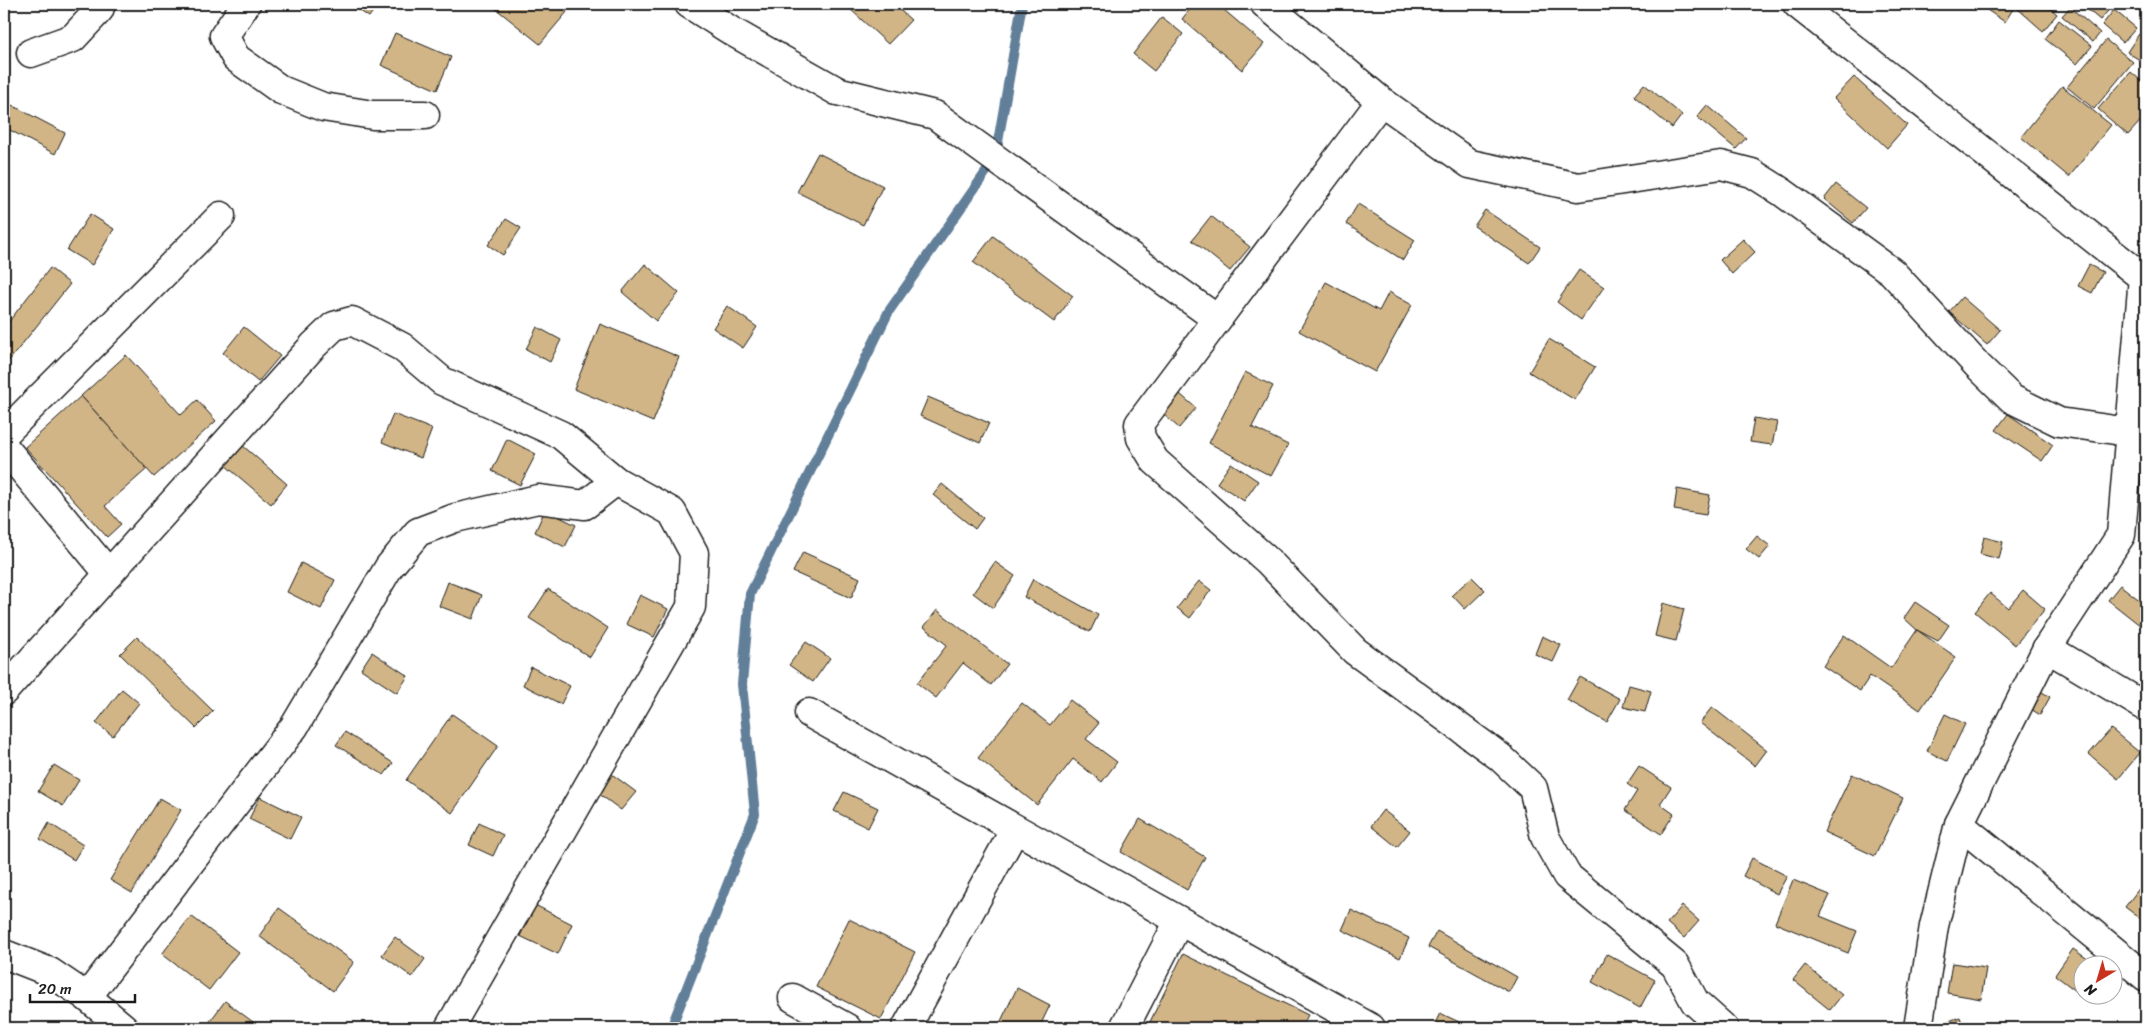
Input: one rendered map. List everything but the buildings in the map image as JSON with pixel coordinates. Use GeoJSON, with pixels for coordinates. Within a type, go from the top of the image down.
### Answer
{"type":"FeatureCollection","features":[{"type":"Feature","properties":{"kind":"street"},"geometry":{"type":"LineString","coordinates":[[31,53],[74,38],[99,10],[101,4]]}},
{"type":"Feature","properties":{"kind":"street"},"geometry":{"type":"LineString","coordinates":[[246,4],[224,36],[236,58],[281,90],[323,107],[373,114],[425,115]]}},
{"type":"Feature","properties":{"kind":"street"},"geometry":{"type":"LineString","coordinates":[[690,4],[733,32],[837,91],[935,116],[1218,319]]}},
{"type":"Feature","properties":{"kind":"street"},"geometry":{"type":"LineString","coordinates":[[1265,4],[1381,101],[1470,164],[1578,187],[1721,165],[1752,174],[1782,192],[1892,272],[1978,366],[2012,399],[2059,422],[2138,440]]}},
{"type":"Feature","properties":{"kind":"street"},"geometry":{"type":"LineString","coordinates":[[1797,4],[2145,275],[2138,440],[2121,535],[2047,648],[1959,824],[1934,926],[1918,1028]]}},
{"type":"Feature","properties":{"kind":"street"},"geometry":{"type":"LineString","coordinates":[[1381,101],[1139,424],[1141,438],[1155,461],[1268,561],[1355,651],[1500,757],[1533,788],[1545,837],[1567,876],[1675,965],[1695,1002],[1724,1028]]}},
{"type":"Feature","properties":{"kind":"street"},"geometry":{"type":"LineString","coordinates":[[4,434],[221,216]]}},
{"type":"Feature","properties":{"kind":"street"},"geometry":{"type":"LineString","coordinates":[[4,691],[312,346],[334,326],[352,321],[402,347],[442,380],[562,435],[616,481],[672,512],[694,554],[691,607],[449,1028]]}},
{"type":"Feature","properties":{"kind":"street"},"geometry":{"type":"LineString","coordinates":[[4,447],[108,574]]}},
{"type":"Feature","properties":{"kind":"street"},"geometry":{"type":"LineString","coordinates":[[87,997],[294,727],[389,568],[418,532],[454,518],[538,499],[585,505],[616,481]]}},
{"type":"Feature","properties":{"kind":"street"},"geometry":{"type":"LineString","coordinates":[[2047,648],[2146,707]]}},
{"type":"Feature","properties":{"kind":"street"},"geometry":{"type":"LineString","coordinates":[[809,713],[1179,921],[1342,1021],[1371,1028]]}},
{"type":"Feature","properties":{"kind":"street"},"geometry":{"type":"LineString","coordinates":[[1959,824],[2146,977]]}},
{"type":"Feature","properties":{"kind":"street"},"geometry":{"type":"LineString","coordinates":[[906,1028],[1015,828]]}},
{"type":"Feature","properties":{"kind":"street"},"geometry":{"type":"LineString","coordinates":[[1124,1028],[1179,921]]}},
{"type":"Feature","properties":{"kind":"street"},"geometry":{"type":"LineString","coordinates":[[4,954],[50,972],[87,997],[124,1028]]}},
{"type":"Feature","properties":{"kind":"street"},"geometry":{"type":"LineString","coordinates":[[793,998],[847,1028]]}},
{"type":"Feature","properties":{"kind":"waterway"},"geometry":{"type":"LineString","coordinates":[[671,1028],[755,814],[742,684],[750,594],[889,311],[995,159],[1022,4]]}}]}
